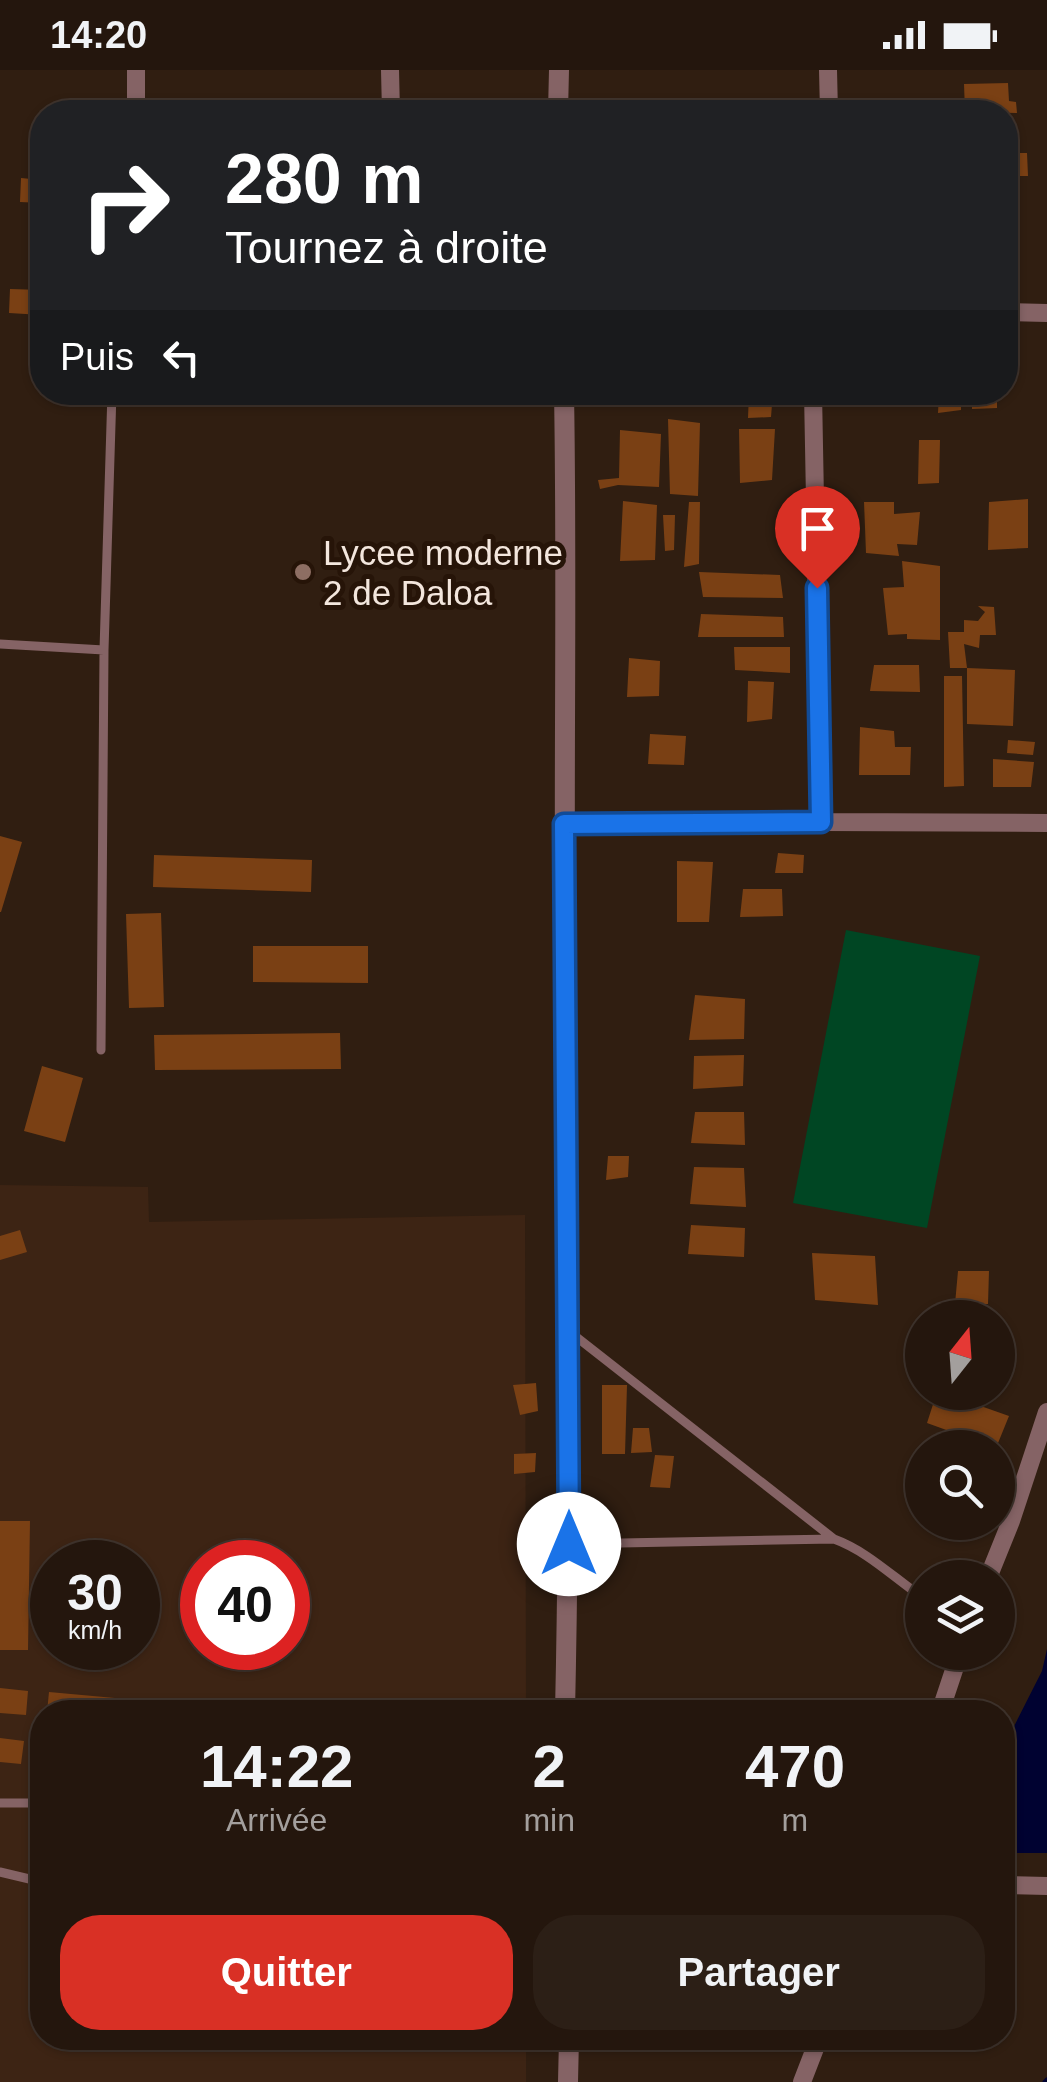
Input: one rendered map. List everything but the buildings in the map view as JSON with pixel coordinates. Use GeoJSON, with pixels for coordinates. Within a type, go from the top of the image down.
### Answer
{"type":"FeatureCollection","features":[{"type":"Feature","properties":{"kind":"street"},"geometry":{"type":"LineString","coordinates":[[136,70],[136,100]]}},
{"type":"Feature","properties":{"kind":"street"},"geometry":{"type":"LineString","coordinates":[[390,70],[390,100]]}},
{"type":"Feature","properties":{"kind":"street"},"geometry":{"type":"LineString","coordinates":[[558,100],[559,70]]}},
{"type":"Feature","properties":{"kind":"street"},"geometry":{"type":"LineString","coordinates":[[828,70],[828,100]]}},
{"type":"Feature","properties":{"kind":"street"},"geometry":{"type":"LineString","coordinates":[[1018,312],[1047,313]]}},
{"type":"Feature","properties":{"kind":"street"},"geometry":{"type":"LineString","coordinates":[[564,405],[569,1544],[565,1700]]}},
{"type":"Feature","properties":{"kind":"street"},"geometry":{"type":"LineString","coordinates":[[813,405],[821,822]]}},
{"type":"Feature","properties":{"kind":"street"},"geometry":{"type":"LineString","coordinates":[[564,824],[1047,824]]}},
{"type":"Feature","properties":{"kind":"street"},"geometry":{"type":"LineString","coordinates":[[995,1560],[1047,1412]]}},
{"type":"Feature","properties":{"kind":"street"},"geometry":{"type":"LineString","coordinates":[[944,1700],[954,1670]]}},
{"type":"Feature","properties":{"kind":"street"},"geometry":{"type":"LineString","coordinates":[[1015,1886],[1047,1886]]}},
{"type":"Feature","properties":{"kind":"street"},"geometry":{"type":"LineString","coordinates":[[568,2082],[569,2050]]}},
{"type":"Feature","properties":{"kind":"street"},"geometry":{"type":"LineString","coordinates":[[802,2082],[815,2050]]}},
{"type":"Feature","properties":{"kind":"lane"},"geometry":{"type":"LineString","coordinates":[[101,1050],[104,650],[112,405]]}},
{"type":"Feature","properties":{"kind":"lane"},"geometry":{"type":"LineString","coordinates":[[0,644],[104,650]]}},
{"type":"Feature","properties":{"kind":"lane"},"geometry":{"type":"LineString","coordinates":[[568,1330],[834,1539],[855,1547],[905,1585]]}},
{"type":"Feature","properties":{"kind":"lane"},"geometry":{"type":"LineString","coordinates":[[569,1544],[834,1539]]}},
{"type":"Feature","properties":{"kind":"lane"},"geometry":{"type":"LineString","coordinates":[[0,1803],[30,1803]]}},
{"type":"Feature","properties":{"kind":"lane"},"geometry":{"type":"LineString","coordinates":[[0,1872],[30,1879]]}},
{"type":"Feature","properties":{"kind":"shaded area"},"geometry":{"type":"Polygon","coordinates":[[[0,1185],[148,1187],[149,1222],[525,1215],[526,1700],[30,1700],[30,2050],[526,2050],[526,2082],[0,2082],[0,1185]]]}},
{"type":"Feature","properties":{"kind":"shaded area"},"geometry":{"type":"Polygon","coordinates":[[[1047,1649],[1047,1853],[1015,1853],[1015,1724],[1042,1671],[1047,1649]]]}},
{"type":"Feature","properties":{"kind":"green space"},"geometry":{"type":"Polygon","coordinates":[[[846,930],[980,956],[927,1228],[793,1203],[846,930]]]}},
{"type":"Feature","properties":{"kind":"place","name":"Lycee moderne 2 de Daloa"},"geometry":{"type":"Point","coordinates":[303,572]}},
{"type":"Feature","properties":{"kind":"route"},"geometry":{"type":"LineString","coordinates":[[569,1544],[564,824],[821,822],[817,588]]}}]}
